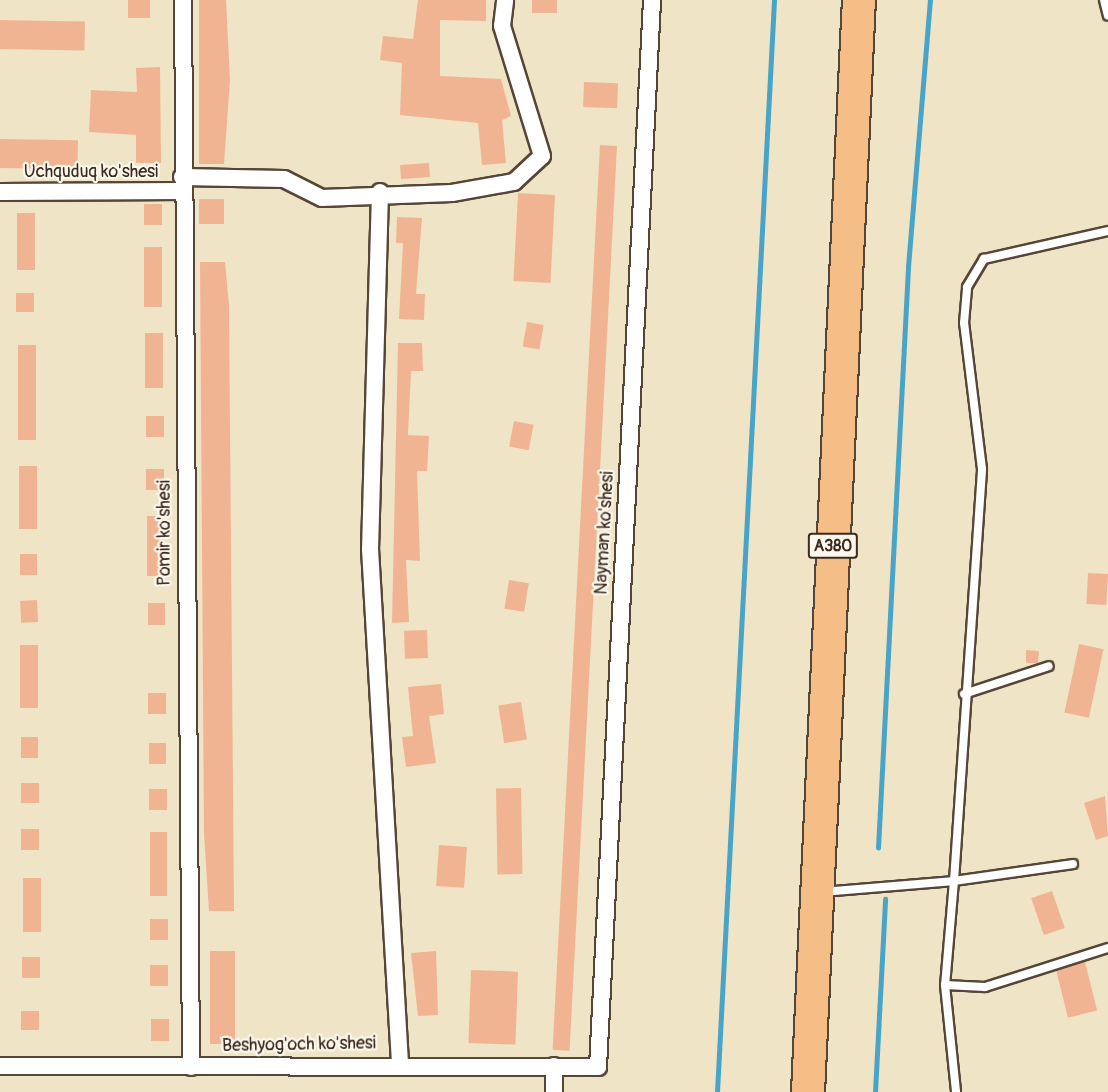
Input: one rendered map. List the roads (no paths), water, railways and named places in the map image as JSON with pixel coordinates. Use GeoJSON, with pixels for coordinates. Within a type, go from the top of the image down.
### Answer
{"type":"FeatureCollection","features":[{"type":"Feature","properties":{"kind":"highway","name":"A380"},"geometry":{"type":"LineString","coordinates":[[807,1092],[859,0]]}},
{"type":"Feature","properties":{"kind":"street","name":"Pomir ko'shesi"},"geometry":{"type":"LineString","coordinates":[[183,0],[182,184],[191,1066]]}},
{"type":"Feature","properties":{"kind":"street","name":"Uchquduq ko'shesi"},"geometry":{"type":"LineString","coordinates":[[0,192],[284,179],[322,198],[380,192],[452,194],[514,182],[542,156],[502,26],[505,0]]}},
{"type":"Feature","properties":{"kind":"street","name":"Nayman ko'shesi"},"geometry":{"type":"LineString","coordinates":[[598,1067],[652,0]]}},
{"type":"Feature","properties":{"kind":"street"},"geometry":{"type":"LineString","coordinates":[[380,192],[369,549],[400,1063]]}},
{"type":"Feature","properties":{"kind":"street","name":"Beshyog'och ko'shesi"},"geometry":{"type":"LineString","coordinates":[[0,1066],[400,1063],[598,1067]]}},
{"type":"Feature","properties":{"kind":"street"},"geometry":{"type":"LineString","coordinates":[[554,1066],[554,1092]]}},
{"type":"Feature","properties":{"kind":"lane"},"geometry":{"type":"LineString","coordinates":[[1104,0],[1108,16]]}},
{"type":"Feature","properties":{"kind":"lane"},"geometry":{"type":"LineString","coordinates":[[956,1092],[945,985],[954,881],[964,694],[982,469],[964,323],[967,287],[984,260],[1108,231]]}},
{"type":"Feature","properties":{"kind":"lane"},"geometry":{"type":"LineString","coordinates":[[964,694],[1049,666]]}},
{"type":"Feature","properties":{"kind":"lane"},"geometry":{"type":"LineString","coordinates":[[817,892],[954,881],[1073,864]]}},
{"type":"Feature","properties":{"kind":"lane"},"geometry":{"type":"LineString","coordinates":[[945,985],[985,987],[1108,948]]}},
{"type":"Feature","properties":{"kind":"waterway"},"geometry":{"type":"LineString","coordinates":[[717,1092],[774,0]]}},
{"type":"Feature","properties":{"kind":"waterway"},"geometry":{"type":"LineString","coordinates":[[878,848],[908,267],[930,0]]}},
{"type":"Feature","properties":{"kind":"waterway"},"geometry":{"type":"LineString","coordinates":[[875,1092],[885,899]]}}]}
